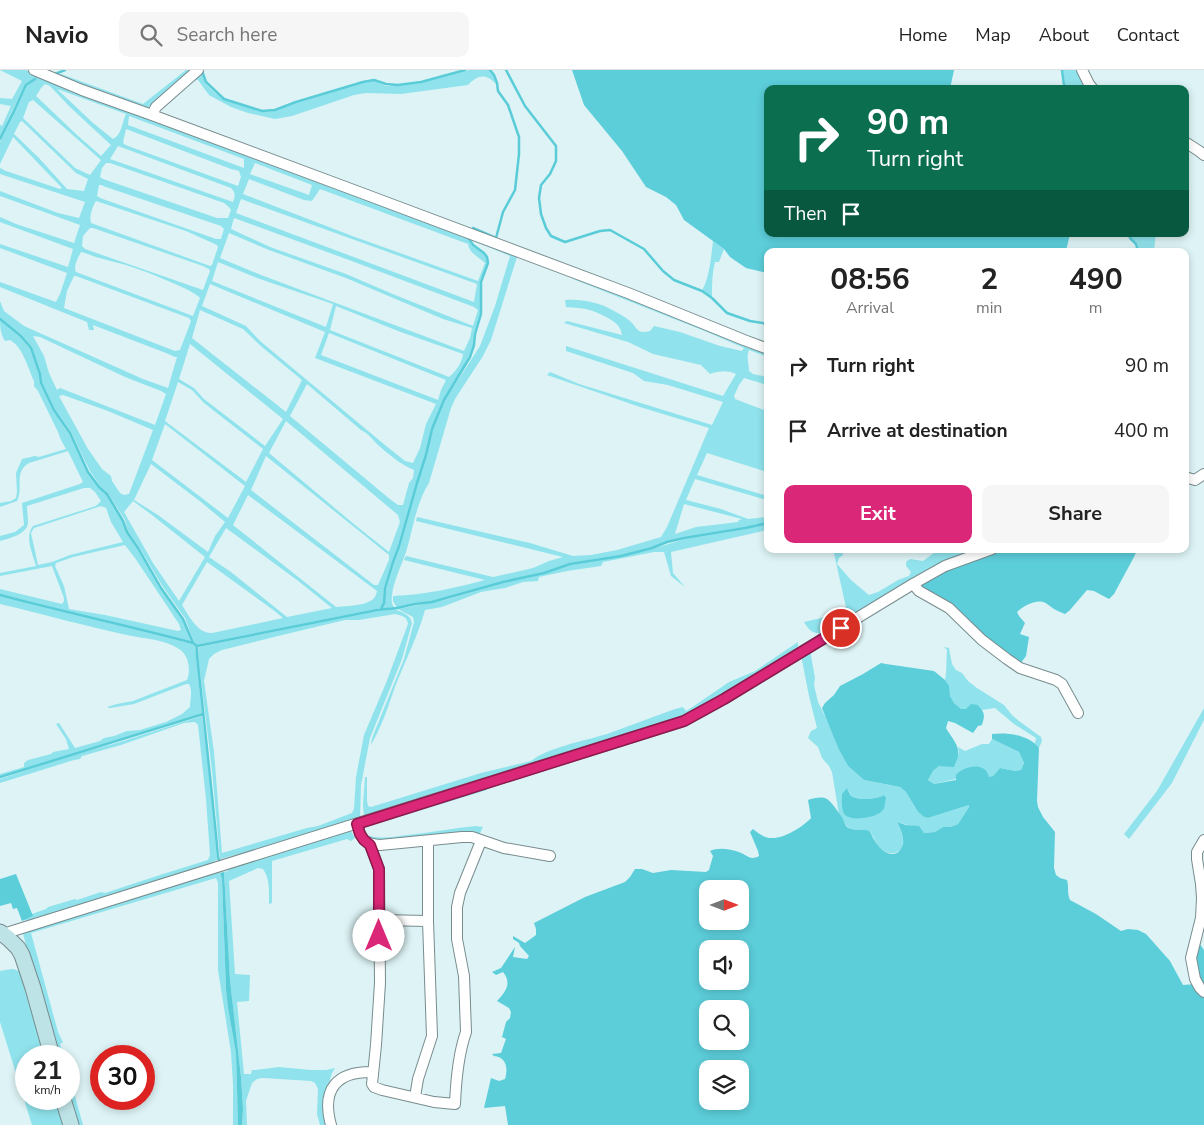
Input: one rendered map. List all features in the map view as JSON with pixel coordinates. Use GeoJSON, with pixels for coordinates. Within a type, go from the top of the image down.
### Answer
{"type":"FeatureCollection","features":[{"type":"Feature","properties":{"kind":"street"},"geometry":{"type":"LineString","coordinates":[[34,70],[82,90],[628,293],[764,348]]}},
{"type":"Feature","properties":{"kind":"street"},"geometry":{"type":"LineString","coordinates":[[152,115],[156,108],[198,70]]}},
{"type":"Feature","properties":{"kind":"street"},"geometry":{"type":"LineString","coordinates":[[1082,70],[1090,85]]}},
{"type":"Feature","properties":{"kind":"street"},"geometry":{"type":"LineString","coordinates":[[1189,145],[1204,155]]}},
{"type":"Feature","properties":{"kind":"street"},"geometry":{"type":"LineString","coordinates":[[1192,481],[1204,474]]}},
{"type":"Feature","properties":{"kind":"street"},"geometry":{"type":"LineString","coordinates":[[1,933],[684,721],[724,699],[913,584],[945,566],[981,553]]}},
{"type":"Feature","properties":{"kind":"street"},"geometry":{"type":"LineString","coordinates":[[913,584],[919,591],[949,608],[982,640],[1007,660],[1020,668],[1056,680],[1062,684],[1078,713]]}},
{"type":"Feature","properties":{"kind":"street"},"geometry":{"type":"LineString","coordinates":[[357,824],[360,834],[370,845],[379,869],[380,983],[372,1084],[374,1087],[434,1102],[455,1104],[457,1073],[466,1032],[464,976],[457,939],[457,907],[460,893],[481,840]]}},
{"type":"Feature","properties":{"kind":"street"},"geometry":{"type":"LineString","coordinates":[[370,845],[472,837],[504,848],[550,856]]}},
{"type":"Feature","properties":{"kind":"street"},"geometry":{"type":"LineString","coordinates":[[415,1097],[418,1079],[432,1036],[428,921],[428,840]]}},
{"type":"Feature","properties":{"kind":"street"},"geometry":{"type":"LineString","coordinates":[[1204,840],[1197,852],[1201,884],[1201,908],[1199,926],[1191,958],[1195,978],[1204,992]]}},
{"type":"Feature","properties":{"kind":"street"},"geometry":{"type":"LineString","coordinates":[[379,920],[428,921]]}},
{"type":"Feature","properties":{"kind":"street"},"geometry":{"type":"LineString","coordinates":[[1,933],[18,948],[22,955],[49,1045]]}},
{"type":"Feature","properties":{"kind":"street"},"geometry":{"type":"LineString","coordinates":[[331,1125],[328,1110],[329,1099],[331,1090],[338,1081],[347,1075],[373,1072]]}},
{"type":"Feature","properties":{"kind":"street"},"geometry":{"type":"LineString","coordinates":[[66,1110],[70,1125]]}},
{"type":"Feature","properties":{"kind":"shaded area"},"geometry":{"type":"Polygon","coordinates":[[[0,70],[26,70],[518,254],[491,340],[451,408],[429,483],[418,508],[406,552],[394,585],[392,604],[394,607],[382,609],[385,588],[427,455],[432,429],[445,400],[480,346],[495,306],[510,256],[468,240],[472,246],[487,258],[480,281],[480,314],[474,333],[473,345],[462,371],[444,400],[431,429],[426,455],[416,483],[384,587],[381,608],[197,645],[194,643],[185,618],[128,531],[125,520],[108,493],[100,486],[90,471],[71,432],[55,409],[42,383],[41,373],[32,348],[22,335],[0,318],[0,301],[4,311],[24,326],[143,379],[168,388],[177,357],[93,325],[94,330],[89,330],[87,322],[0,287],[0,282],[56,302],[67,273],[0,248],[0,244],[68,267],[73,249],[0,222],[0,217],[74,243],[80,225],[0,196],[0,191],[58,213],[79,218],[85,202],[0,174],[0,168],[60,189],[62,188],[13,137],[0,164],[0,142],[24,91],[36,79],[26,85],[22,90],[0,137],[0,125],[2,126],[11,106],[0,104],[0,98],[12,99],[22,81],[0,70]],[[45,84],[36,96],[101,156],[111,145],[50,86],[45,84]],[[57,89],[113,139],[118,135],[126,114],[57,89]],[[33,100],[29,102],[23,118],[75,168],[90,175],[101,160],[33,100]],[[129,116],[128,125],[244,168],[244,159],[129,116]],[[22,121],[20,122],[14,134],[67,189],[84,191],[88,179],[76,173],[22,121]],[[126,129],[124,144],[238,186],[241,177],[239,171],[126,129]],[[118,146],[110,159],[233,202],[234,198],[231,188],[118,146]],[[106,163],[102,168],[100,177],[103,179],[217,218],[228,218],[231,210],[224,203],[110,163],[106,163]],[[255,163],[250,174],[309,195],[312,185],[255,163]],[[249,179],[243,194],[478,281],[485,263],[472,252],[468,244],[320,189],[312,201],[304,200],[249,179]],[[99,185],[97,196],[100,198],[216,239],[221,239],[224,229],[221,226],[99,185]],[[241,199],[236,213],[474,302],[477,284],[241,199]],[[96,201],[91,212],[91,223],[210,266],[212,265],[217,245],[186,231],[96,201]],[[234,218],[231,229],[270,247],[346,274],[473,326],[478,310],[234,218]],[[90,228],[83,236],[82,246],[85,249],[203,290],[210,271],[203,266],[93,228],[90,228]],[[229,233],[220,258],[464,351],[472,328],[443,319],[346,278],[269,250],[229,233]],[[81,252],[76,262],[76,272],[193,316],[200,298],[177,285],[153,275],[85,253],[81,252]],[[218,262],[212,281],[326,327],[333,304],[257,278],[218,262]],[[74,276],[67,291],[64,308],[175,351],[180,350],[191,321],[189,318],[74,276]],[[210,284],[202,306],[246,326],[260,341],[405,461],[413,463],[420,448],[426,424],[436,404],[315,358],[325,332],[210,284]],[[336,306],[330,330],[449,377],[460,364],[463,354],[336,306]],[[200,310],[192,338],[286,412],[302,380],[243,329],[200,310]],[[329,333],[321,355],[438,400],[446,380],[329,333]],[[33,336],[44,356],[57,390],[60,388],[155,425],[166,394],[40,337],[33,336]],[[190,344],[179,379],[194,388],[204,399],[265,446],[283,419],[190,344]],[[178,382],[165,421],[246,482],[263,449],[204,403],[192,390],[178,382]],[[307,384],[290,416],[391,500],[398,505],[403,505],[414,470],[390,455],[307,384]],[[63,395],[59,396],[88,449],[102,469],[111,476],[120,493],[124,495],[129,494],[153,430],[108,411],[63,395]],[[286,421],[269,453],[389,552],[400,522],[398,515],[286,421]],[[165,424],[152,460],[228,518],[245,486],[165,424]],[[266,456],[251,490],[374,585],[378,585],[389,560],[389,555],[266,456]],[[151,464],[134,500],[158,515],[208,552],[215,536],[225,522],[151,464]],[[248,495],[233,525],[336,607],[358,605],[372,600],[377,591],[248,495]],[[133,501],[124,512],[153,563],[179,601],[205,557],[133,501]],[[226,528],[209,557],[231,572],[287,617],[332,608],[226,528]],[[207,562],[182,605],[202,631],[212,633],[283,618],[207,562]]]}},
{"type":"Feature","properties":{"kind":"shaded area"},"geometry":{"type":"Polygon","coordinates":[[[186,70],[191,70],[146,109],[57,76],[61,74],[143,104],[186,70]]]}},
{"type":"Feature","properties":{"kind":"shaded area"},"geometry":{"type":"Polygon","coordinates":[[[201,70],[205,83],[224,100],[262,112],[275,111],[374,81],[386,86],[398,86],[421,83],[469,70],[489,70],[496,84],[488,78],[478,77],[468,85],[401,94],[366,93],[354,95],[292,116],[275,119],[231,107],[209,95],[198,80],[187,81],[201,70]]]}},
{"type":"Feature","properties":{"kind":"shaded area"},"geometry":{"type":"Polygon","coordinates":[[[572,70],[954,70],[951,85],[764,85],[764,237],[1069,237],[1067,248],[764,248],[764,272],[746,268],[730,257],[724,249],[684,220],[676,205],[666,197],[646,187],[622,151],[584,105],[572,70]]]}},
{"type":"Feature","properties":{"kind":"shaded area"},"geometry":{"type":"Polygon","coordinates":[[[1063,70],[1079,70],[1087,85],[1065,85],[1063,70]]]}},
{"type":"Feature","properties":{"kind":"shaded area"},"geometry":{"type":"Polygon","coordinates":[[[1130,237],[1156,237],[1154,248],[1138,248],[1137,243],[1130,237]]]}},
{"type":"Feature","properties":{"kind":"shaded area"},"geometry":{"type":"Polygon","coordinates":[[[713,241],[724,249],[719,262],[715,262],[712,298],[702,291],[711,260],[713,241]]]}},
{"type":"Feature","properties":{"kind":"shaded area"},"geometry":{"type":"Polygon","coordinates":[[[572,275],[764,350],[764,356],[749,350],[748,358],[749,371],[764,376],[764,384],[744,378],[734,396],[735,399],[764,410],[764,471],[707,453],[697,475],[764,495],[764,499],[695,479],[686,500],[721,509],[748,519],[764,517],[764,523],[684,537],[621,555],[570,563],[544,572],[503,581],[432,602],[415,603],[397,608],[393,601],[393,596],[439,591],[485,580],[404,560],[406,556],[493,577],[533,568],[563,557],[416,521],[417,517],[530,543],[573,556],[617,550],[661,537],[709,428],[547,375],[550,372],[579,384],[712,425],[723,402],[668,385],[644,381],[633,373],[566,351],[566,346],[723,396],[736,374],[723,371],[710,374],[701,365],[653,354],[628,342],[564,323],[567,321],[622,335],[617,325],[608,318],[588,309],[566,307],[565,300],[578,300],[602,305],[631,322],[640,332],[650,331],[654,326],[680,332],[720,346],[742,351],[744,348],[573,279],[572,275]],[[684,504],[675,534],[696,527],[738,522],[742,519],[684,504]]]}},
{"type":"Feature","properties":{"kind":"shaded area"},"geometry":{"type":"Polygon","coordinates":[[[0,320],[21,337],[30,349],[39,374],[40,384],[53,410],[69,434],[88,472],[98,487],[107,495],[123,521],[126,532],[183,619],[191,642],[0,594],[0,589],[62,604],[64,598],[52,566],[0,576],[0,573],[36,566],[29,540],[30,530],[33,526],[96,506],[101,501],[90,488],[84,488],[27,506],[28,522],[25,530],[18,535],[0,541],[0,536],[15,532],[24,525],[22,503],[83,482],[68,451],[29,463],[24,467],[21,471],[20,491],[17,501],[0,507],[0,503],[16,498],[16,473],[22,459],[39,457],[66,449],[34,386],[34,381],[22,353],[15,343],[10,340],[5,341],[0,320]],[[101,506],[34,528],[31,533],[38,565],[123,542],[111,522],[106,508],[101,506]],[[125,545],[73,557],[56,563],[55,566],[64,586],[69,609],[178,631],[181,630],[179,624],[125,545]]]}},
{"type":"Feature","properties":{"kind":"shaded area"},"geometry":{"type":"Polygon","coordinates":[[[764,524],[764,531],[671,552],[673,573],[685,587],[671,576],[664,552],[654,552],[603,562],[601,566],[539,577],[538,581],[523,582],[505,588],[481,592],[442,607],[425,610],[371,745],[372,738],[404,659],[414,622],[413,617],[398,609],[445,600],[570,565],[652,549],[685,539],[745,529],[764,524]]]}},
{"type":"Feature","properties":{"kind":"shaded area"},"geometry":{"type":"Polygon","coordinates":[[[834,553],[843,553],[837,564],[851,580],[869,595],[909,576],[911,572],[906,566],[906,562],[910,559],[923,561],[934,553],[966,553],[946,560],[822,633],[813,632],[804,622],[847,612],[834,553]]]}},
{"type":"Feature","properties":{"kind":"shaded area"},"geometry":{"type":"Polygon","coordinates":[[[990,553],[1136,553],[1114,594],[1109,599],[1094,591],[1087,590],[1065,614],[1040,602],[1029,604],[1017,612],[1025,623],[1020,634],[1029,637],[1026,656],[1020,664],[918,587],[931,577],[990,553]]]}},
{"type":"Feature","properties":{"kind":"shaded area"},"geometry":{"type":"Polygon","coordinates":[[[0,596],[192,644],[197,647],[196,655],[202,713],[0,776],[0,774],[24,767],[24,763],[28,760],[69,749],[66,739],[56,724],[59,723],[75,748],[127,731],[140,730],[166,722],[182,714],[190,707],[191,692],[189,684],[186,684],[134,704],[107,707],[133,701],[187,680],[189,667],[185,655],[173,646],[161,641],[0,604],[0,596]]]}},
{"type":"Feature","properties":{"kind":"shaded area"},"geometry":{"type":"Polygon","coordinates":[[[395,609],[408,616],[412,623],[402,659],[370,738],[361,785],[360,821],[220,859],[212,770],[198,655],[199,647],[395,609]],[[395,614],[359,620],[345,620],[222,650],[209,659],[204,681],[214,752],[222,853],[318,826],[352,813],[354,809],[356,777],[364,735],[408,624],[405,618],[395,614]]]}},
{"type":"Feature","properties":{"kind":"shaded area"},"geometry":{"type":"Polygon","coordinates":[[[798,642],[798,647],[707,704],[682,717],[364,816],[365,777],[367,777],[368,806],[371,807],[481,773],[531,761],[557,748],[607,734],[675,709],[683,707],[686,711],[729,682],[755,671],[798,642]]]}},
{"type":"Feature","properties":{"kind":"shaded area"},"geometry":{"type":"Polygon","coordinates":[[[944,647],[949,648],[952,664],[956,670],[962,673],[977,688],[1004,705],[1012,715],[1041,737],[1042,741],[1039,748],[1035,743],[1036,738],[1014,724],[995,708],[982,710],[978,705],[962,710],[955,704],[945,680],[947,650],[944,647]]]}},
{"type":"Feature","properties":{"kind":"shaded area"},"geometry":{"type":"Polygon","coordinates":[[[810,650],[818,702],[848,766],[864,780],[900,787],[906,792],[918,812],[924,817],[928,818],[969,805],[958,824],[951,827],[943,827],[935,832],[924,833],[921,829],[897,822],[903,841],[901,849],[895,853],[888,853],[881,849],[870,832],[853,830],[847,826],[839,815],[832,772],[822,758],[818,747],[808,738],[811,731],[817,728],[801,655],[810,650]],[[884,795],[877,798],[858,799],[851,796],[862,818],[878,814],[884,809],[884,795]]]}},
{"type":"Feature","properties":{"kind":"shaded area"},"geometry":{"type":"Polygon","coordinates":[[[881,663],[934,671],[945,680],[949,686],[950,696],[961,709],[966,709],[971,704],[978,705],[984,716],[982,725],[978,726],[973,733],[948,721],[946,728],[956,744],[958,756],[954,767],[939,766],[933,771],[928,780],[934,784],[956,780],[958,773],[972,767],[983,769],[989,777],[993,776],[1000,768],[1015,771],[1021,770],[1024,763],[1019,752],[992,739],[992,734],[1018,735],[1030,740],[1039,748],[1038,807],[1055,832],[1054,868],[1056,875],[1067,880],[1070,900],[1096,914],[1121,931],[1128,929],[1138,930],[1146,934],[1170,961],[1183,985],[1196,984],[1204,995],[1204,1125],[508,1125],[505,1106],[484,1108],[491,1078],[499,1081],[505,1079],[506,1064],[502,1059],[492,1054],[501,1053],[506,1039],[502,1037],[511,1012],[509,1008],[497,1001],[507,987],[506,976],[503,972],[496,975],[492,972],[501,968],[515,947],[513,957],[527,959],[529,956],[519,943],[513,939],[513,936],[525,943],[536,935],[534,923],[585,897],[625,882],[635,869],[642,869],[653,873],[671,870],[706,872],[709,870],[713,856],[710,851],[717,849],[739,852],[751,858],[759,856],[750,832],[753,829],[768,838],[781,837],[792,832],[811,818],[808,800],[820,797],[827,799],[833,805],[847,827],[869,831],[879,846],[890,854],[897,853],[903,844],[897,822],[919,826],[924,833],[935,832],[943,827],[951,827],[958,824],[969,805],[928,818],[924,817],[918,812],[906,792],[900,787],[864,780],[848,766],[839,750],[822,708],[840,686],[881,663]]]}},
{"type":"Feature","properties":{"kind":"shaded area"},"geometry":{"type":"Polygon","coordinates":[[[1204,708],[1204,720],[1172,783],[1129,839],[1124,834],[1157,791],[1204,708]]]}},
{"type":"Feature","properties":{"kind":"shaded area"},"geometry":{"type":"Polygon","coordinates":[[[202,716],[217,860],[212,864],[26,922],[25,919],[32,916],[32,914],[48,907],[101,892],[105,893],[208,860],[210,855],[206,799],[198,725],[195,722],[184,723],[121,745],[82,756],[80,759],[0,783],[0,779],[202,716]]]}},
{"type":"Feature","properties":{"kind":"shaded area"},"geometry":{"type":"Polygon","coordinates":[[[992,739],[1019,752],[1024,763],[1021,770],[1015,771],[1000,768],[989,778],[956,779],[934,784],[928,780],[933,771],[939,766],[945,766],[959,753],[958,747],[965,751],[982,744],[989,744],[992,739]]]}},
{"type":"Feature","properties":{"kind":"shaded area"},"geometry":{"type":"Polygon","coordinates":[[[486,786],[487,790],[366,827],[367,825],[486,786]]]}},
{"type":"Feature","properties":{"kind":"shaded area"},"geometry":{"type":"Polygon","coordinates":[[[847,788],[851,796],[858,799],[884,795],[886,798],[884,809],[879,814],[870,817],[848,817],[842,808],[842,794],[847,788]]]}},
{"type":"Feature","properties":{"kind":"shaded area"},"geometry":{"type":"Polygon","coordinates":[[[476,826],[483,827],[478,837],[372,841],[364,834],[375,837],[390,837],[476,826]]]}},
{"type":"Feature","properties":{"kind":"shaded area"},"geometry":{"type":"Polygon","coordinates":[[[347,829],[351,831],[355,838],[351,841],[347,839],[272,861],[272,903],[269,904],[268,881],[263,869],[258,868],[229,881],[235,974],[250,975],[249,1001],[237,1002],[244,1074],[251,1074],[252,1070],[279,1067],[311,1070],[335,1068],[324,1094],[328,1125],[320,1125],[317,1114],[318,1089],[315,1083],[311,1081],[263,1078],[257,1079],[252,1083],[246,1101],[247,1125],[242,1125],[241,1077],[230,980],[224,872],[228,871],[228,866],[347,829]]]}},
{"type":"Feature","properties":{"kind":"shaded area"},"geometry":{"type":"Polygon","coordinates":[[[215,870],[220,873],[222,879],[226,990],[236,1052],[238,1125],[233,1125],[231,1052],[218,970],[218,883],[216,878],[31,933],[58,1032],[63,1042],[60,1045],[53,1045],[22,930],[215,870]]]}},
{"type":"Feature","properties":{"kind":"shaded area"},"geometry":{"type":"Polygon","coordinates":[[[224,872],[230,980],[241,1077],[242,1125],[238,1125],[236,1053],[226,990],[222,879],[220,873],[224,872]]]}},
{"type":"Feature","properties":{"kind":"shaded area"},"geometry":{"type":"Polygon","coordinates":[[[16,874],[33,916],[22,921],[17,908],[13,909],[11,903],[0,906],[0,879],[16,874]]]}},
{"type":"Feature","properties":{"kind":"shaded area"},"geometry":{"type":"Polygon","coordinates":[[[1197,940],[1204,950],[1204,989],[1197,978],[1195,947],[1197,940]]]}},
{"type":"Feature","properties":{"kind":"shaded area"},"geometry":{"type":"Polygon","coordinates":[[[13,969],[19,971],[24,977],[42,1045],[15,1045],[15,1070],[0,1022],[0,971],[13,969]]]}},
{"type":"Feature","properties":{"kind":"shaded area"},"geometry":{"type":"Polygon","coordinates":[[[27,1110],[59,1110],[63,1125],[32,1125],[27,1110]]]}},
{"type":"Feature","properties":{"kind":"shaded area"},"geometry":{"type":"Polygon","coordinates":[[[72,1110],[79,1110],[83,1125],[75,1125],[72,1110]]]}},
{"type":"Feature","properties":{"kind":"waterway"},"geometry":{"type":"LineString","coordinates":[[55,74],[65,70]]}},
{"type":"Feature","properties":{"kind":"waterway"},"geometry":{"type":"LineString","coordinates":[[202,71],[206,82],[224,99],[262,111],[275,110],[363,82],[374,80],[398,85],[421,82],[465,70]]}},
{"type":"Feature","properties":{"kind":"waterway"},"geometry":{"type":"LineString","coordinates":[[473,228],[496,238],[503,212],[515,190],[519,154],[519,137],[508,105],[498,91],[494,75],[490,70]]}},
{"type":"Feature","properties":{"kind":"waterway"},"geometry":{"type":"LineString","coordinates":[[506,70],[525,106],[556,146],[556,161],[550,174],[541,185],[539,198],[541,214],[551,236],[565,242],[600,231],[610,230],[644,249],[663,271],[674,280],[702,291],[727,313],[750,321],[764,323]]}},
{"type":"Feature","properties":{"kind":"waterway"},"geometry":{"type":"LineString","coordinates":[[1062,70],[1064,85]]}},
{"type":"Feature","properties":{"kind":"waterway"},"geometry":{"type":"LineString","coordinates":[[0,139],[26,85],[35,79]]}},
{"type":"Feature","properties":{"kind":"waterway"},"geometry":{"type":"LineString","coordinates":[[1130,237],[1137,248]]}},
{"type":"Feature","properties":{"kind":"waterway"},"geometry":{"type":"LineString","coordinates":[[381,609],[384,603],[385,588],[426,455],[432,429],[444,400],[470,357],[474,345],[481,314],[481,282],[488,263],[484,253],[473,245],[469,239]]}},
{"type":"Feature","properties":{"kind":"waterway"},"geometry":{"type":"LineString","coordinates":[[0,319],[21,336],[31,348],[40,374],[41,383],[54,410],[70,433],[88,472],[107,494],[123,521],[127,532],[161,588],[183,619],[193,643]]}},
{"type":"Feature","properties":{"kind":"waterway"},"geometry":{"type":"LineString","coordinates":[[0,595],[193,643],[197,646],[377,610],[432,602],[503,582],[544,573],[570,564],[621,556],[684,538],[764,524]]}},
{"type":"Feature","properties":{"kind":"waterway"},"geometry":{"type":"LineString","coordinates":[[197,646],[220,863]]}},
{"type":"Feature","properties":{"kind":"waterway"},"geometry":{"type":"LineString","coordinates":[[0,777],[203,714]]}},
{"type":"Feature","properties":{"kind":"route"},"geometry":{"type":"LineString","coordinates":[[379,936],[379,869],[370,845],[360,834],[357,824],[684,721],[841,628]]}}]}
